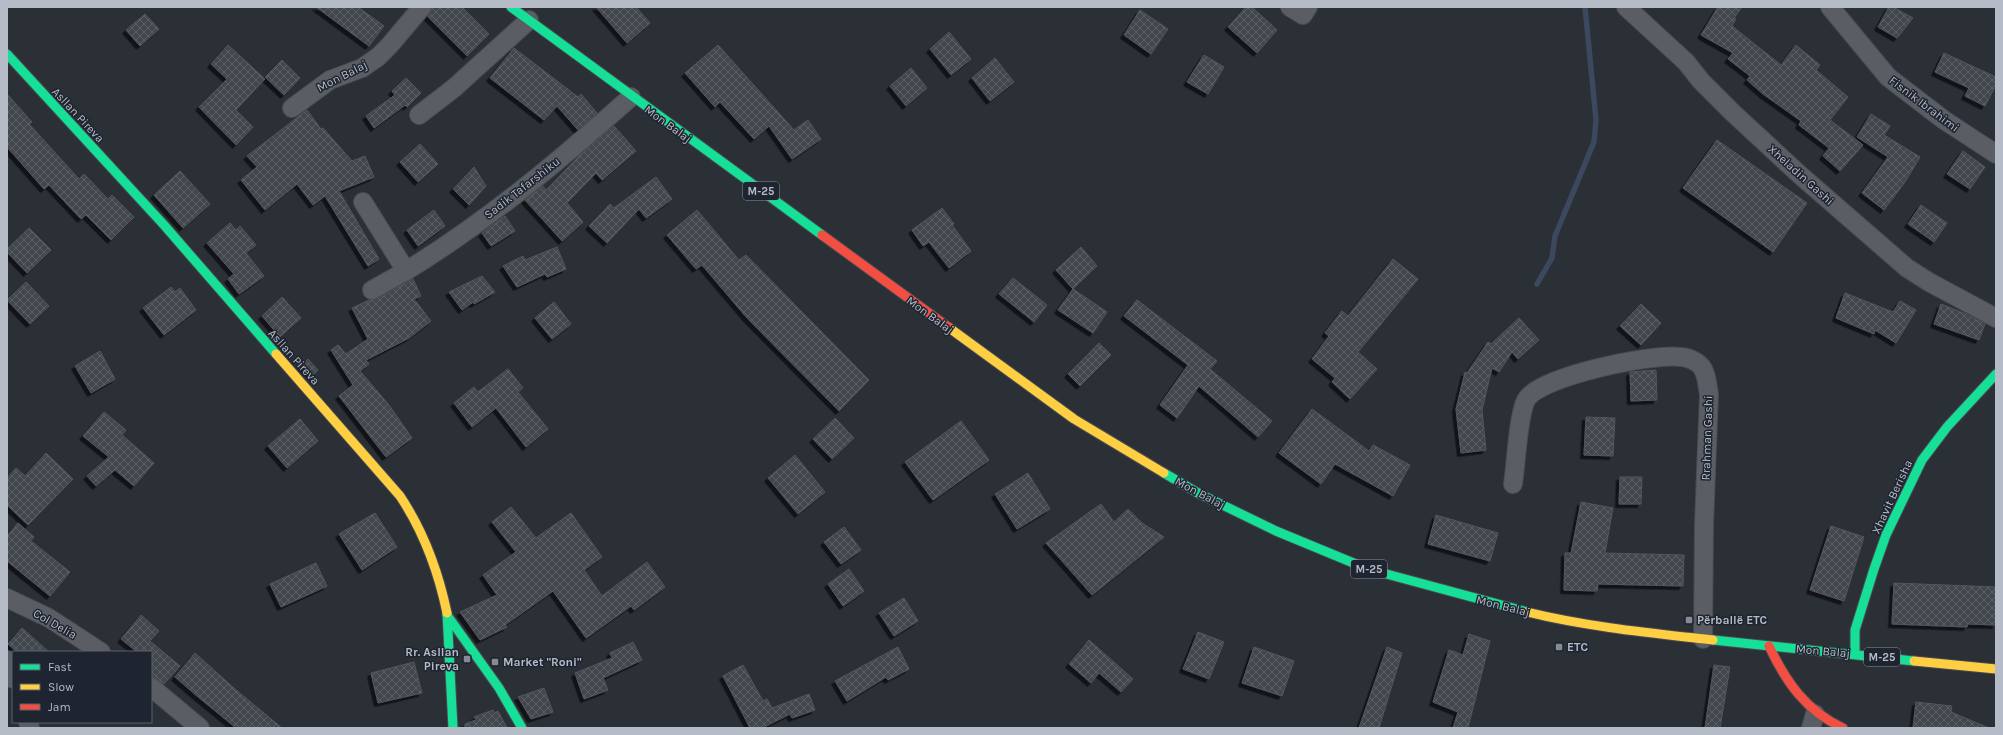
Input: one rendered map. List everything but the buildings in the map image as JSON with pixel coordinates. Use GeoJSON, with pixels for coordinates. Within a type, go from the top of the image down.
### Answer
{"type":"FeatureCollection","features":[{"type":"Feature","properties":{"kind":"main road","name":"Mon Balaj"},"geometry":{"type":"LineString","coordinates":[[511,7],[631,97],[1074,419],[1198,493],[1276,531],[1368,569],[1429,587],[1552,618],[1648,633],[1996,669]]}},
{"type":"Feature","properties":{"kind":"main road","name":"Asllan Pireva"},"geometry":{"type":"LineString","coordinates":[[7,54],[164,226],[400,496],[411,513],[425,541],[441,585],[447,614],[453,728]]}},
{"type":"Feature","properties":{"kind":"main road","name":"Xhavit Berisha"},"geometry":{"type":"LineString","coordinates":[[1855,654],[1855,630],[1874,568],[1886,535],[1922,460],[1947,427],[1996,374]]}},
{"type":"Feature","properties":{"kind":"main road"},"geometry":{"type":"LineString","coordinates":[[447,614],[499,688],[522,728]]}},
{"type":"Feature","properties":{"kind":"main road"},"geometry":{"type":"LineString","coordinates":[[1769,646],[1781,673],[1813,721],[1843,728]]}},
{"type":"Feature","properties":{"kind":"street","name":"Mon Balaj"},"geometry":{"type":"LineString","coordinates":[[292,108],[330,80],[362,68],[378,57],[390,46],[422,7]]}},
{"type":"Feature","properties":{"kind":"street"},"geometry":{"type":"LineString","coordinates":[[1290,7],[1303,15],[1308,7]]}},
{"type":"Feature","properties":{"kind":"street","name":"Xheladin Gashi"},"geometry":{"type":"LineString","coordinates":[[1626,7],[1686,62],[1701,80],[1739,118],[1800,175],[1907,268],[1929,282],[1996,318]]}},
{"type":"Feature","properties":{"kind":"street","name":"Fisnik Ibrahimi"},"geometry":{"type":"LineString","coordinates":[[1830,7],[1888,77],[1944,120],[1996,154]]}},
{"type":"Feature","properties":{"kind":"street"},"geometry":{"type":"LineString","coordinates":[[419,115],[454,88],[529,20]]}},
{"type":"Feature","properties":{"kind":"street","name":"Sadik Tafarshiku"},"geometry":{"type":"LineString","coordinates":[[372,290],[406,271],[477,224],[573,148],[631,97]]}},
{"type":"Feature","properties":{"kind":"street"},"geometry":{"type":"LineString","coordinates":[[363,202],[406,271]]}},
{"type":"Feature","properties":{"kind":"street","name":"Rrahman Gashi"},"geometry":{"type":"LineString","coordinates":[[1513,484],[1523,412],[1526,400],[1533,393],[1574,374],[1622,363],[1670,356],[1682,357],[1700,365],[1705,375],[1709,394],[1704,525],[1703,639]]}},
{"type":"Feature","properties":{"kind":"street","name":"Col Delia"},"geometry":{"type":"LineString","coordinates":[[7,598],[49,618],[99,651]]}},
{"type":"Feature","properties":{"kind":"street"},"geometry":{"type":"LineString","coordinates":[[7,660],[12,676]]}},
{"type":"Feature","properties":{"kind":"street"},"geometry":{"type":"LineString","coordinates":[[152,688],[200,728]]}},
{"type":"Feature","properties":{"kind":"waterway"},"geometry":{"type":"LineString","coordinates":[[1537,284],[1552,258],[1555,236],[1594,142],[1596,120],[1585,7]]}},
{"type":"Feature","properties":{"kind":"traffic: fast"},"geometry":{"type":"LineString","coordinates":[[511,7],[822,235]]}},
{"type":"Feature","properties":{"kind":"traffic: fast"},"geometry":{"type":"LineString","coordinates":[[7,54],[164,225],[276,354]]}},
{"type":"Feature","properties":{"kind":"traffic: fast"},"geometry":{"type":"LineString","coordinates":[[1855,654],[1855,630],[1874,569],[1886,535],[1922,460],[1947,427],[1996,374]]}},
{"type":"Feature","properties":{"kind":"traffic: fast"},"geometry":{"type":"LineString","coordinates":[[1164,473],[1198,493],[1276,531],[1368,569],[1527,612]]}},
{"type":"Feature","properties":{"kind":"traffic: fast"},"geometry":{"type":"LineString","coordinates":[[447,613],[453,728]]}},
{"type":"Feature","properties":{"kind":"traffic: fast"},"geometry":{"type":"LineString","coordinates":[[447,615],[499,688],[522,728]]}},
{"type":"Feature","properties":{"kind":"traffic: fast"},"geometry":{"type":"LineString","coordinates":[[1713,640],[1914,661]]}},
{"type":"Feature","properties":{"kind":"traffic: slow"},"geometry":{"type":"LineString","coordinates":[[948,327],[1074,419],[1164,473]]}},
{"type":"Feature","properties":{"kind":"traffic: slow"},"geometry":{"type":"LineString","coordinates":[[276,354],[400,496],[416,523],[429,552],[435,567],[447,613]]}},
{"type":"Feature","properties":{"kind":"traffic: slow"},"geometry":{"type":"LineString","coordinates":[[1527,612],[1596,626],[1713,640]]}},
{"type":"Feature","properties":{"kind":"traffic: slow"},"geometry":{"type":"LineString","coordinates":[[1914,661],[1996,669]]}},
{"type":"Feature","properties":{"kind":"traffic: jam"},"geometry":{"type":"LineString","coordinates":[[822,235],[948,327]]}},
{"type":"Feature","properties":{"kind":"traffic: jam"},"geometry":{"type":"LineString","coordinates":[[1769,646],[1783,672],[1798,694],[1818,713],[1843,728]]}},
{"type":"Feature","properties":{"kind":"place","name":"Përballë ETC"},"geometry":{"type":"Point","coordinates":[1689,620]}},
{"type":"Feature","properties":{"kind":"place","name":"ETC"},"geometry":{"type":"Point","coordinates":[1559,647]}},
{"type":"Feature","properties":{"kind":"place","name":"Rr. Asllan Pireva"},"geometry":{"type":"Point","coordinates":[467,659]}},
{"type":"Feature","properties":{"kind":"place","name":"Market \"Roni\""},"geometry":{"type":"Point","coordinates":[495,662]}}]}
